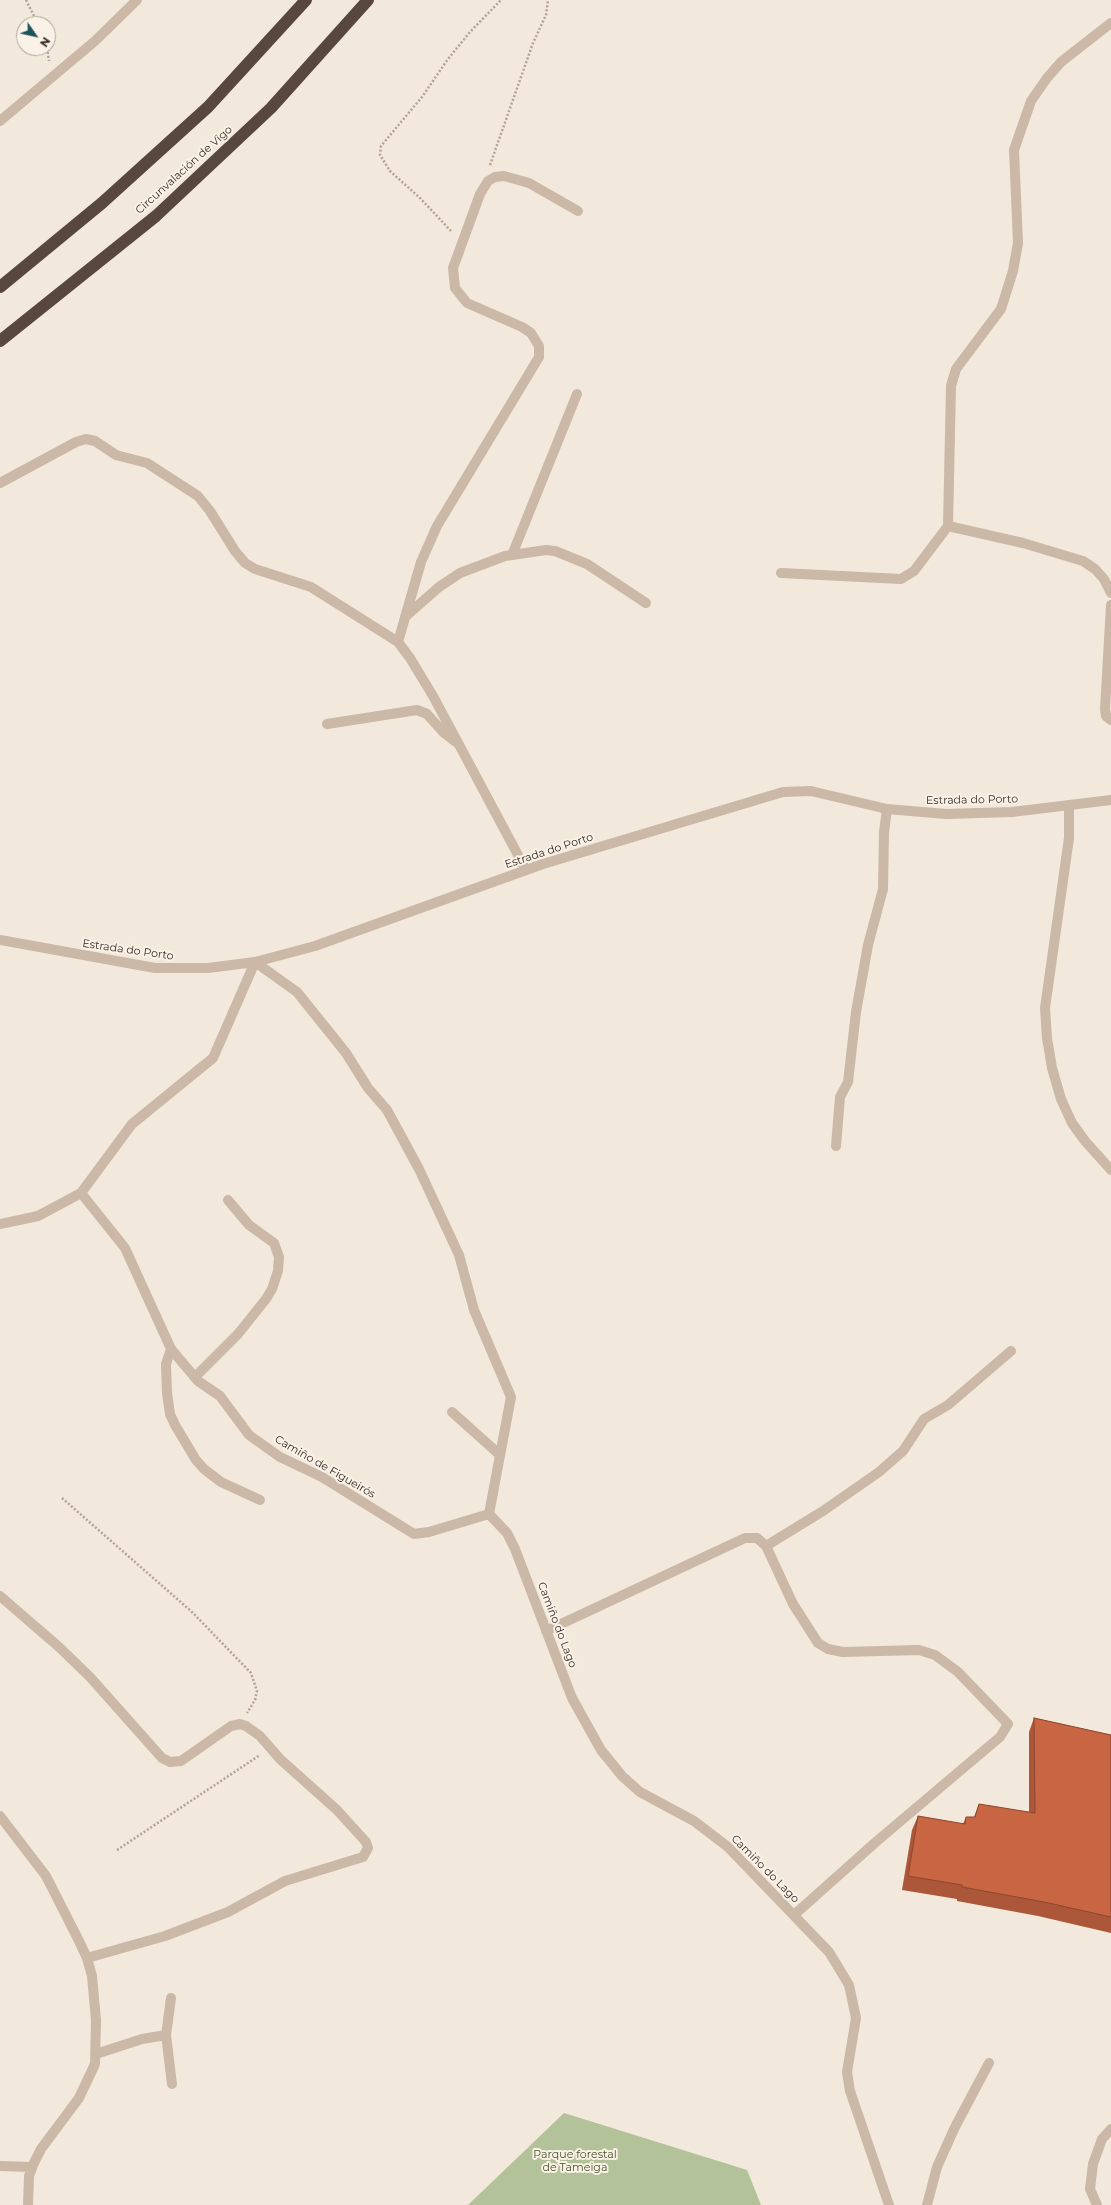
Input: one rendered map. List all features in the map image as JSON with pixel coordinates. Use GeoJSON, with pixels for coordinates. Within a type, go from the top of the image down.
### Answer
{"type":"FeatureCollection","features":[{"type":"Feature","properties":{"kind":"highway"},"geometry":{"type":"LineString","coordinates":[[0,287],[102,203],[208,107],[306,0]]}},
{"type":"Feature","properties":{"kind":"highway","name":"Circunvalación de Vigo"},"geometry":{"type":"LineString","coordinates":[[0,341],[156,216],[271,108],[368,0]]}},
{"type":"Feature","properties":{"kind":"street"},"geometry":{"type":"LineString","coordinates":[[0,121],[95,41],[137,0]]}},
{"type":"Feature","properties":{"kind":"street"},"geometry":{"type":"LineString","coordinates":[[781,573],[900,580],[914,571],[948,526],[951,386],[956,369],[1001,309],[1013,271],[1018,243],[1014,150],[1031,101],[1047,78],[1061,62],[1111,23]]}},
{"type":"Feature","properties":{"kind":"street"},"geometry":{"type":"LineString","coordinates":[[398,642],[421,562],[437,526],[539,357],[539,346],[531,333],[522,327],[467,303],[458,295],[455,288],[453,268],[460,245],[480,194],[488,181],[495,177],[504,176],[529,183],[578,211]]}},
{"type":"Feature","properties":{"kind":"street"},"geometry":{"type":"LineString","coordinates":[[512,555],[577,394]]}},
{"type":"Feature","properties":{"kind":"street"},"geometry":{"type":"LineString","coordinates":[[0,483],[76,442],[86,439],[95,441],[116,455],[148,463],[198,496],[210,511],[235,551],[245,563],[255,569],[311,588],[398,642],[410,658],[433,696],[526,870]]}},
{"type":"Feature","properties":{"kind":"street"},"geometry":{"type":"LineString","coordinates":[[948,526],[1023,543],[1083,561],[1095,569],[1104,579],[1111,594]]}},
{"type":"Feature","properties":{"kind":"street"},"geometry":{"type":"LineString","coordinates":[[405,617],[439,586],[460,573],[512,555],[546,550],[567,555],[588,564],[646,603]]}},
{"type":"Feature","properties":{"kind":"street"},"geometry":{"type":"LineString","coordinates":[[1111,605],[1105,709],[1106,716],[1111,720]]}},
{"type":"Feature","properties":{"kind":"street"},"geometry":{"type":"LineString","coordinates":[[327,724],[417,710],[427,714],[443,732],[458,743]]}},
{"type":"Feature","properties":{"kind":"street","name":"Estrada do Porto"},"geometry":{"type":"LineString","coordinates":[[0,940],[155,968],[208,968],[255,962],[315,946],[526,870],[763,796],[783,792],[811,791],[887,809],[946,814],[1012,812],[1111,800]]}},
{"type":"Feature","properties":{"kind":"street"},"geometry":{"type":"LineString","coordinates":[[1069,806],[1069,838],[1045,1008],[1047,1038],[1052,1068],[1061,1099],[1072,1123],[1111,1170]]}},
{"type":"Feature","properties":{"kind":"street"},"geometry":{"type":"LineString","coordinates":[[836,1146],[840,1097],[848,1082],[868,945],[883,889],[884,832],[887,809]]}},
{"type":"Feature","properties":{"kind":"street"},"geometry":{"type":"LineString","coordinates":[[0,1224],[38,1216],[81,1194],[132,1124],[213,1058],[255,962],[297,992],[346,1054],[368,1088],[387,1110],[419,1169],[459,1255],[474,1310],[511,1397],[489,1514]]}},
{"type":"Feature","properties":{"kind":"street","name":"Camiño de Figueirós"},"geometry":{"type":"LineString","coordinates":[[81,1194],[125,1248],[172,1349],[195,1377],[220,1396],[249,1435],[280,1457],[322,1477],[414,1534],[429,1532],[489,1514]]}},
{"type":"Feature","properties":{"kind":"street"},"geometry":{"type":"LineString","coordinates":[[195,1377],[238,1334],[272,1289],[278,1271],[279,1257],[274,1243],[249,1225],[228,1200]]}},
{"type":"Feature","properties":{"kind":"street"},"geometry":{"type":"LineString","coordinates":[[172,1349],[166,1364],[167,1392],[170,1414],[175,1425],[196,1460],[204,1469],[221,1482],[260,1500]]}},
{"type":"Feature","properties":{"kind":"street"},"geometry":{"type":"LineString","coordinates":[[766,1546],[823,1511],[879,1472],[903,1451],[924,1419],[948,1405],[1011,1351]]}},
{"type":"Feature","properties":{"kind":"street"},"geometry":{"type":"LineString","coordinates":[[452,1412],[500,1455]]}},
{"type":"Feature","properties":{"kind":"street","name":"Camiño do Lago"},"geometry":{"type":"LineString","coordinates":[[489,1514],[506,1532],[515,1549],[572,1698],[601,1750],[622,1776],[640,1792],[694,1822],[728,1847],[829,1952],[848,1985],[856,2018],[847,2072],[850,2091],[889,2205]]}},
{"type":"Feature","properties":{"kind":"street"},"geometry":{"type":"LineString","coordinates":[[546,1630],[745,1538],[758,1538],[766,1546],[793,1604],[818,1643],[828,1649],[842,1652],[919,1650],[935,1655],[958,1672],[1008,1724],[1000,1737],[877,1841],[794,1915]]}},
{"type":"Feature","properties":{"kind":"street"},"geometry":{"type":"LineString","coordinates":[[0,1596],[74,1662],[122,1712],[153,1750],[162,1758],[170,1762],[180,1761],[222,1732],[240,1724],[253,1729],[270,1748],[337,1810],[366,1842],[368,1848],[364,1858],[285,1881],[228,1912],[166,1936],[87,1958]]}},
{"type":"Feature","properties":{"kind":"street"},"geometry":{"type":"LineString","coordinates":[[0,1816],[46,1876],[87,1958],[92,1976],[95,2005],[95,2064],[79,2098],[40,2149],[32,2167],[30,2176],[28,2205]]}},
{"type":"Feature","properties":{"kind":"street"},"geometry":{"type":"LineString","coordinates":[[171,1998],[166,2035],[172,2084]]}},
{"type":"Feature","properties":{"kind":"street"},"geometry":{"type":"LineString","coordinates":[[96,2054],[142,2039],[166,2035]]}},
{"type":"Feature","properties":{"kind":"street"},"geometry":{"type":"LineString","coordinates":[[927,2205],[937,2167],[955,2126],[989,2063]]}},
{"type":"Feature","properties":{"kind":"street"},"geometry":{"type":"LineString","coordinates":[[1097,2205],[1090,2189],[1093,2164],[1102,2139],[1111,2129]]}},
{"type":"Feature","properties":{"kind":"street"},"geometry":{"type":"LineString","coordinates":[[0,2166],[32,2167]]}},
{"type":"Feature","properties":{"kind":"path"},"geometry":{"type":"LineString","coordinates":[[26,0],[34,16]]}},
{"type":"Feature","properties":{"kind":"path"},"geometry":{"type":"LineString","coordinates":[[460,245],[454,234],[383,163],[380,155],[381,146],[422,97],[448,59],[470,32],[501,0]]}},
{"type":"Feature","properties":{"kind":"path"},"geometry":{"type":"LineString","coordinates":[[488,181],[488,172],[533,42],[546,15],[548,0]]}},
{"type":"Feature","properties":{"kind":"path"},"geometry":{"type":"LineString","coordinates":[[62,1498],[192,1612],[251,1673],[255,1682],[256,1696],[240,1724]]}},
{"type":"Feature","properties":{"kind":"path"},"geometry":{"type":"LineString","coordinates":[[117,1850],[270,1748]]}},
{"type":"Feature","properties":{"kind":"green space","name":"Parque forestal de Tameiga"},"geometry":{"type":"Polygon","coordinates":[[[564,2113],[747,2170],[761,2205],[468,2205],[564,2113]]]}},
{"type":"Feature","properties":{"kind":"building"},"geometry":{"type":"Polygon","coordinates":[[[1034,1718],[1111,1735],[1111,1917],[1044,1902],[962,1887],[962,1885],[908,1876],[918,1816],[965,1824],[966,1817],[975,1817],[979,1804],[1035,1813],[1034,1718]]]}}]}
